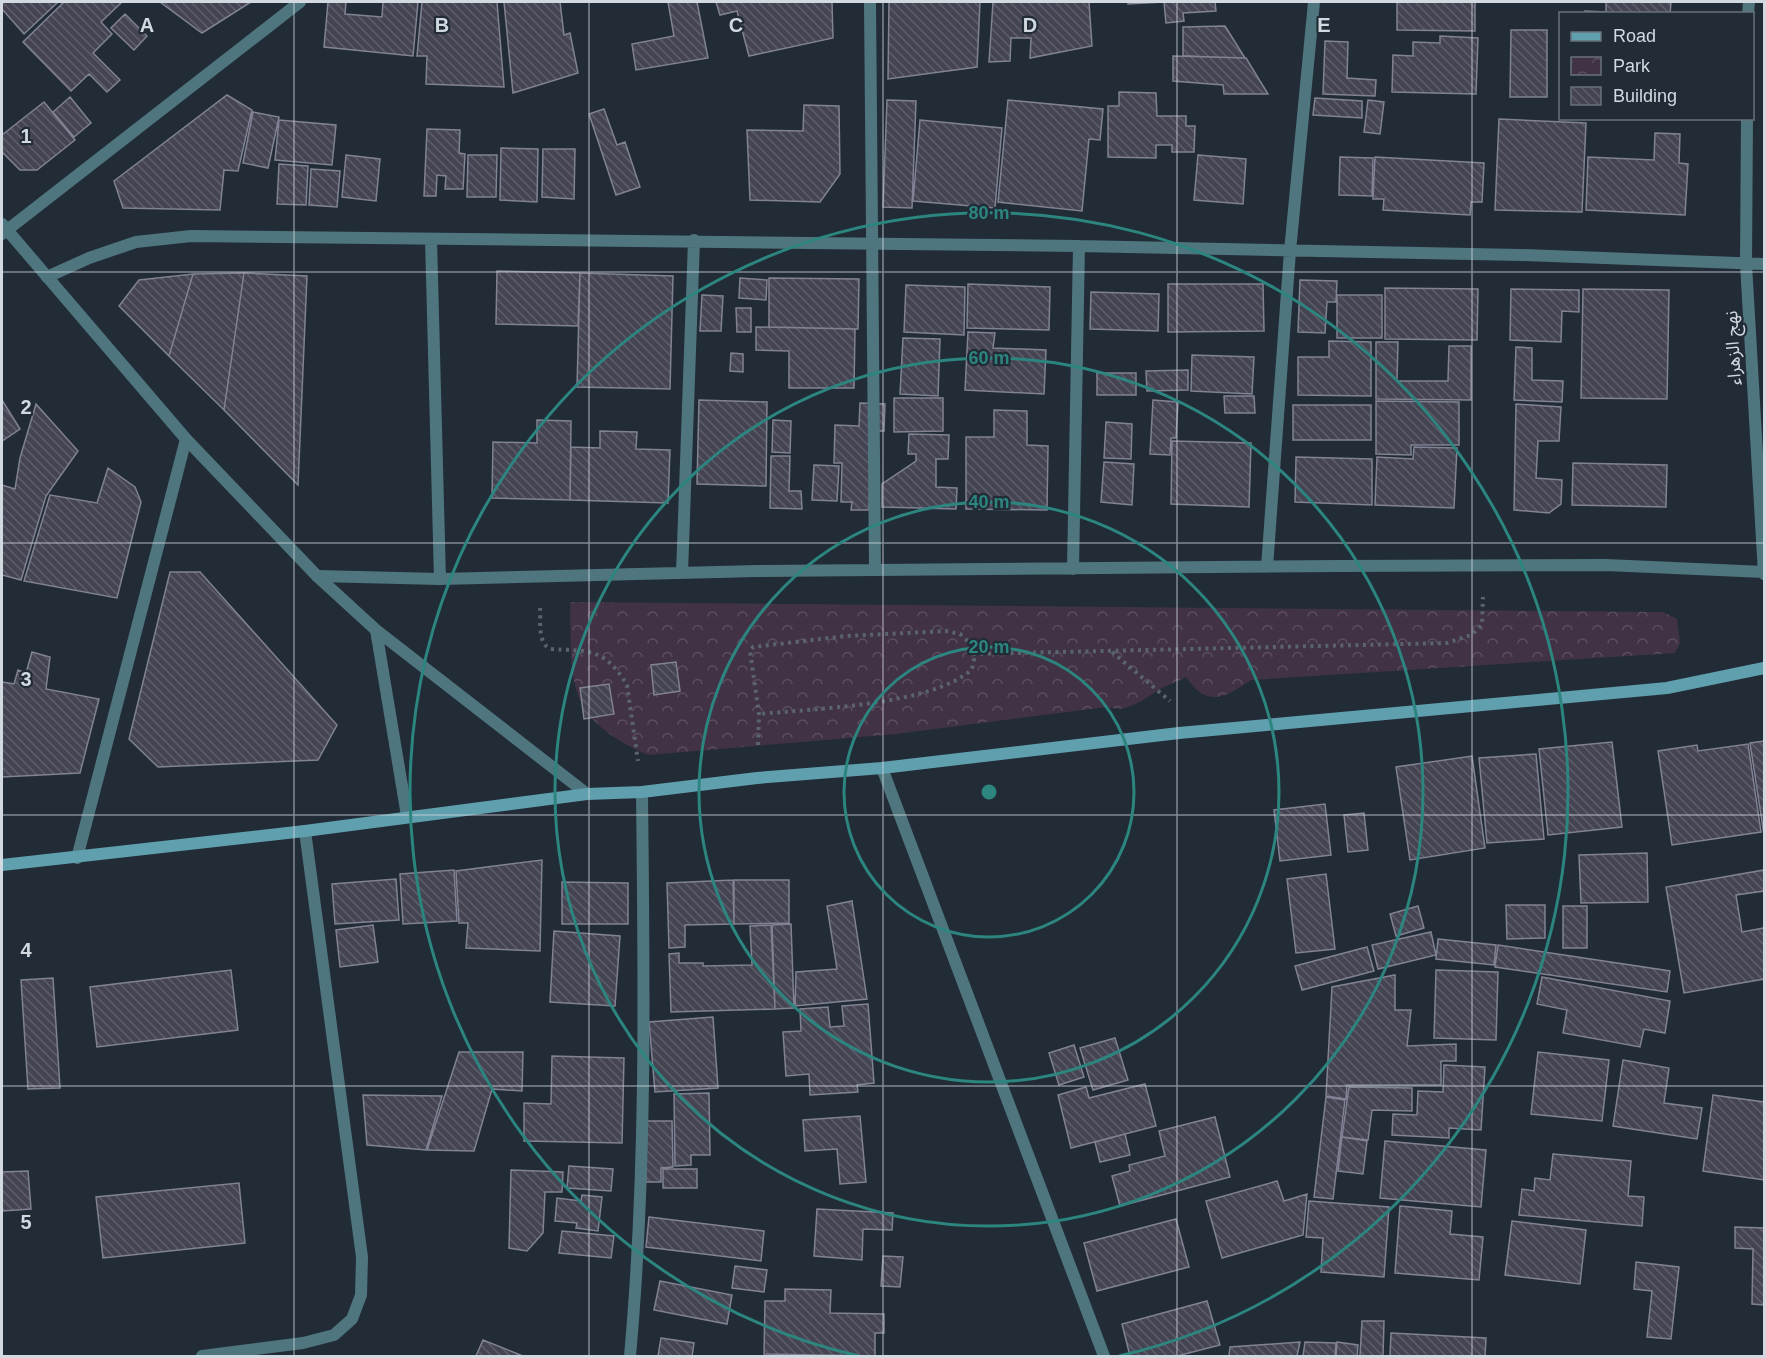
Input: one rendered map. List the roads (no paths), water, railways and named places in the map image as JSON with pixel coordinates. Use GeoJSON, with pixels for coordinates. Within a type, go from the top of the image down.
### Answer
{"type":"FeatureCollection","features":[{"type":"Feature","properties":{"kind":"main road"},"geometry":{"type":"LineString","coordinates":[[2,865],[305,831],[587,794],[642,792],[757,778],[882,768],[1179,733],[1667,688],[1764,668]]}},
{"type":"Feature","properties":{"kind":"street"},"geometry":{"type":"LineString","coordinates":[[300,2],[4,229],[186,439],[316,576],[376,630],[587,794]]}},
{"type":"Feature","properties":{"kind":"street"},"geometry":{"type":"LineString","coordinates":[[870,2],[875,570]]}},
{"type":"Feature","properties":{"kind":"street"},"geometry":{"type":"LineString","coordinates":[[1267,567],[1290,251],[1314,2]]}},
{"type":"Feature","properties":{"kind":"street","name":"نهج الزهراء"},"geometry":{"type":"LineString","coordinates":[[1748,120],[1746,264],[1764,573]]}},
{"type":"Feature","properties":{"kind":"street"},"geometry":{"type":"LineString","coordinates":[[47,277],[88,258],[136,243],[191,236],[1079,246],[1521,255],[1764,264]]}},
{"type":"Feature","properties":{"kind":"street"},"geometry":{"type":"LineString","coordinates":[[431,239],[440,579]]}},
{"type":"Feature","properties":{"kind":"street"},"geometry":{"type":"LineString","coordinates":[[682,573],[694,240]]}},
{"type":"Feature","properties":{"kind":"street"},"geometry":{"type":"LineString","coordinates":[[1073,569],[1079,246]]}},
{"type":"Feature","properties":{"kind":"street"},"geometry":{"type":"LineString","coordinates":[[77,858],[186,439]]}},
{"type":"Feature","properties":{"kind":"street"},"geometry":{"type":"LineString","coordinates":[[316,576],[440,579],[875,570],[1483,565],[1606,565],[1764,573]]}},
{"type":"Feature","properties":{"kind":"street"},"geometry":{"type":"LineString","coordinates":[[376,630],[407,816]]}},
{"type":"Feature","properties":{"kind":"street"},"geometry":{"type":"LineString","coordinates":[[882,768],[1104,1356]]}},
{"type":"Feature","properties":{"kind":"street"},"geometry":{"type":"LineString","coordinates":[[630,1356],[640,1251],[645,1053],[642,792]]}},
{"type":"Feature","properties":{"kind":"street"},"geometry":{"type":"LineString","coordinates":[[202,1356],[303,1343],[334,1335],[352,1319],[361,1295],[362,1257],[305,831]]}}]}
